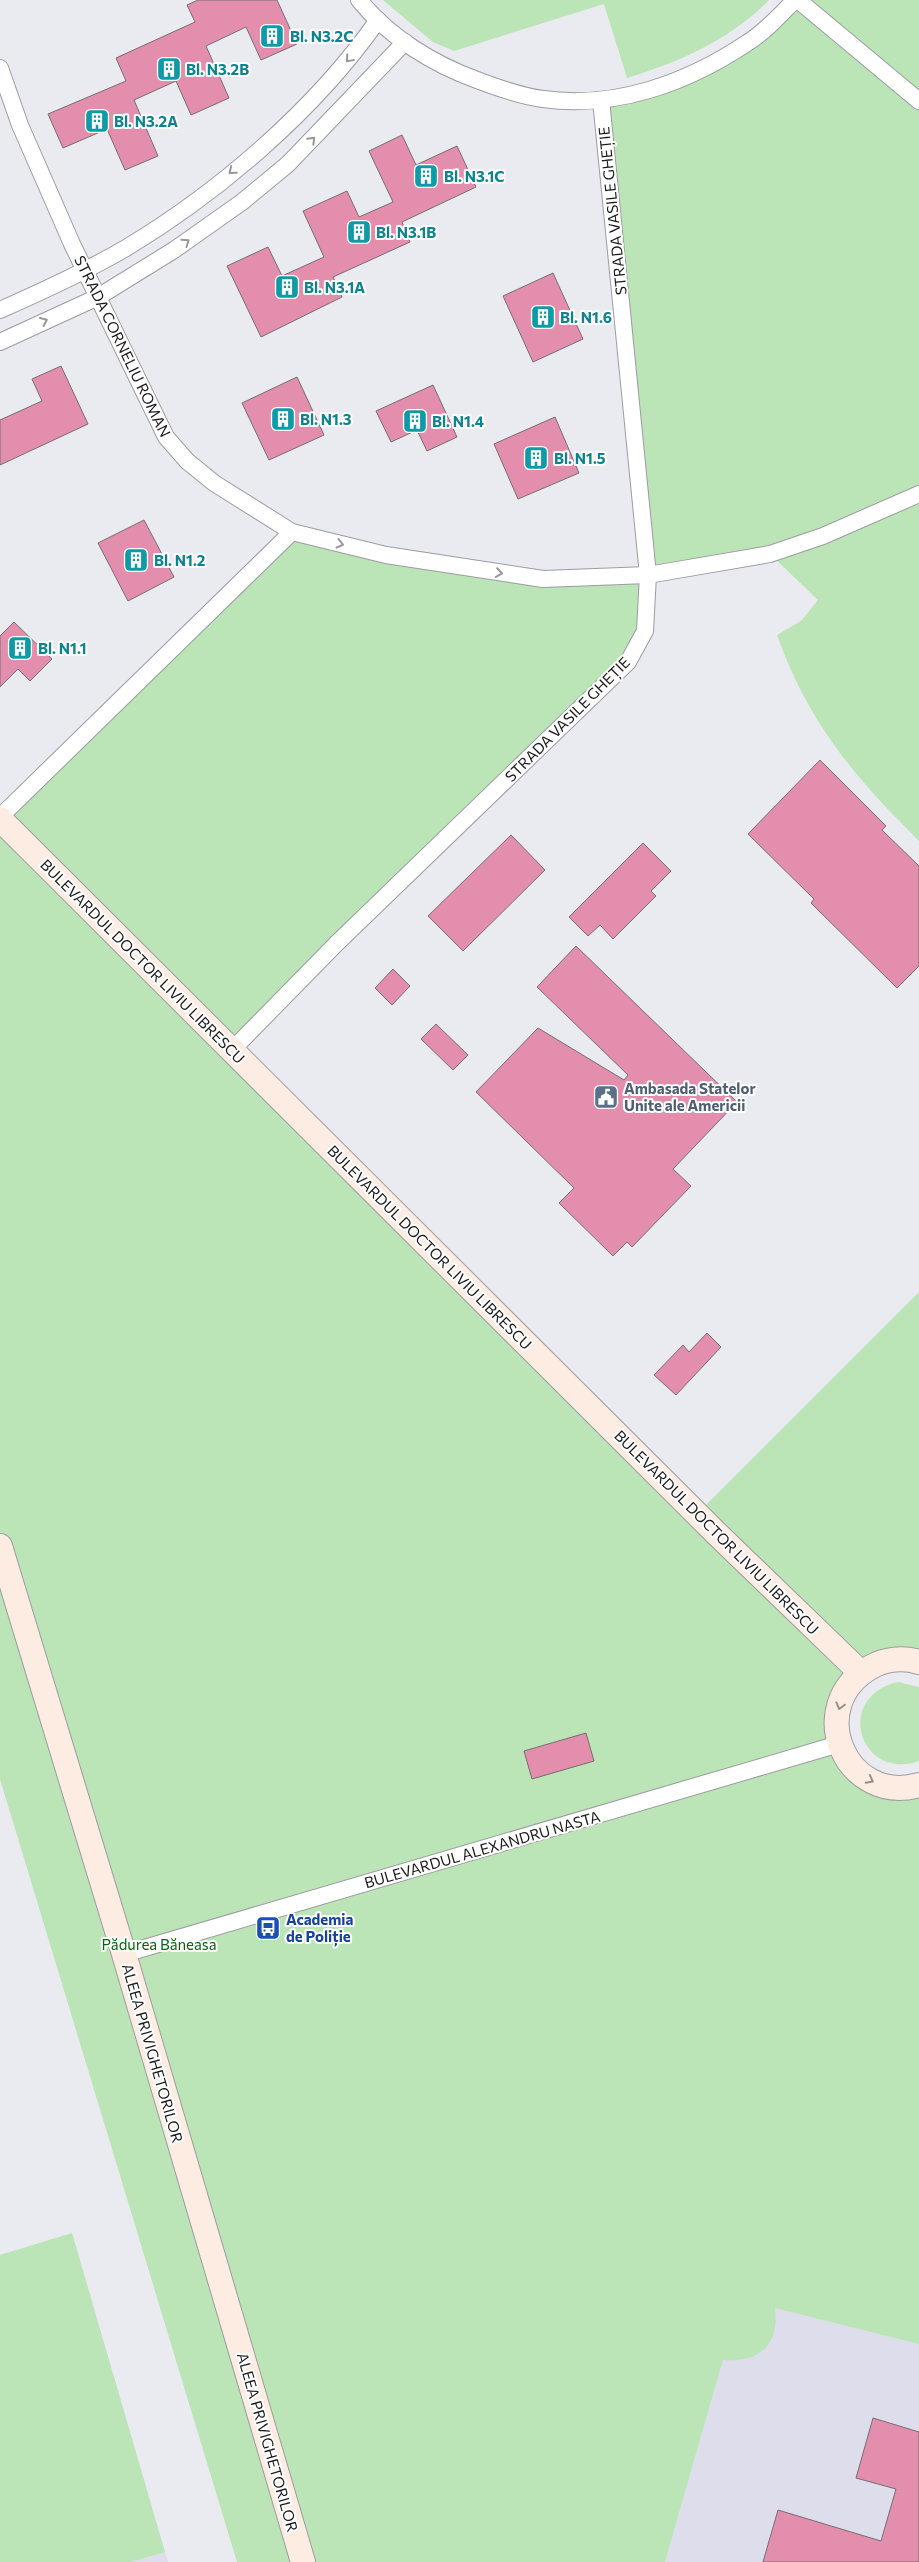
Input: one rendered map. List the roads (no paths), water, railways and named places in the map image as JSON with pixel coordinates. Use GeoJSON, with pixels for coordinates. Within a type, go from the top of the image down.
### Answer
{"type":"FeatureCollection","features":[{"type":"Feature","properties":{"kind":"street"},"geometry":{"type":"LineString","coordinates":[[359,0],[378,20],[425,57],[456,72],[506,91],[542,99],[601,100],[631,96],[684,79],[748,43],[797,0],[919,101]]}},
{"type":"Feature","properties":{"kind":"street"},"geometry":{"type":"LineString","coordinates":[[0,310],[85,270],[150,233],[217,184],[264,146],[339,71],[378,20]]}},
{"type":"Feature","properties":{"kind":"street"},"geometry":{"type":"LineString","coordinates":[[0,342],[98,298],[174,250],[248,197],[288,164],[405,42]]}},
{"type":"Feature","properties":{"kind":"street","name":"STRADA CORNELIU ROMAN"},"geometry":{"type":"LineString","coordinates":[[0,68],[20,124],[85,270],[166,437],[187,461],[214,483],[292,532],[386,555],[543,579],[648,575],[770,554],[823,536],[919,494]]}},
{"type":"Feature","properties":{"kind":"street","name":"STRADA VASILE GHEȚIE"},"geometry":{"type":"LineString","coordinates":[[232,1050],[344,937],[628,662],[645,631],[648,575],[601,100]]}},
{"type":"Feature","properties":{"kind":"street"},"geometry":{"type":"LineString","coordinates":[[0,818],[292,532]]}},
{"type":"Feature","properties":{"kind":"street","name":"BULEVARDUL DOCTOR LIVIU LIBRESCU"},"geometry":{"type":"LineString","coordinates":[[0,818],[716,1533],[861,1673]]}},
{"type":"Feature","properties":{"kind":"street","name":"ALEEA PRIVIGHETORILOR"},"geometry":{"type":"LineString","coordinates":[[0,1546],[124,1954],[303,2562]]}},
{"type":"Feature","properties":{"kind":"street"},"geometry":{"type":"LineString","coordinates":[[919,1662],[894,1660],[878,1664],[861,1673],[842,1697],[836,1718],[839,1744],[850,1764],[868,1780],[895,1788],[919,1786]]}},
{"type":"Feature","properties":{"kind":"street","name":"BULEVARDUL ALEXANDRU NASTA"},"geometry":{"type":"LineString","coordinates":[[124,1954],[839,1744]]}},
{"type":"Feature","properties":{"kind":"place","name":"Bl. N3.2C"},"geometry":{"type":"Point","coordinates":[272,36]}},
{"type":"Feature","properties":{"kind":"place","name":"Bl. N3.2B"},"geometry":{"type":"Point","coordinates":[169,69]}},
{"type":"Feature","properties":{"kind":"place","name":"Bl. N3.2A"},"geometry":{"type":"Point","coordinates":[97,121]}},
{"type":"Feature","properties":{"kind":"place","name":"Bl. N3.1C"},"geometry":{"type":"Point","coordinates":[426,176]}},
{"type":"Feature","properties":{"kind":"place","name":"Bl. N3.1B"},"geometry":{"type":"Point","coordinates":[359,232]}},
{"type":"Feature","properties":{"kind":"place","name":"Bl. N3.1A"},"geometry":{"type":"Point","coordinates":[287,287]}},
{"type":"Feature","properties":{"kind":"place","name":"Bl. N1.6"},"geometry":{"type":"Point","coordinates":[543,317]}},
{"type":"Feature","properties":{"kind":"place","name":"Bl. N1.3"},"geometry":{"type":"Point","coordinates":[283,419]}},
{"type":"Feature","properties":{"kind":"place","name":"Bl. N1.4"},"geometry":{"type":"Point","coordinates":[415,421]}},
{"type":"Feature","properties":{"kind":"place","name":"Bl. N1.5"},"geometry":{"type":"Point","coordinates":[536,458]}},
{"type":"Feature","properties":{"kind":"place","name":"Bl. N1.2"},"geometry":{"type":"Point","coordinates":[136,560]}},
{"type":"Feature","properties":{"kind":"place","name":"Bl. N1.1"},"geometry":{"type":"Point","coordinates":[20,648]}},
{"type":"Feature","properties":{"kind":"place","name":"Ambasada Statelor Unite ale Americii"},"geometry":{"type":"Point","coordinates":[606,1097]}},
{"type":"Feature","properties":{"kind":"place","name":"Academia de Poliție"},"geometry":{"type":"Point","coordinates":[268,1928]}},
{"type":"Feature","properties":{"kind":"park label","name":"Pădurea Băneasa"},"geometry":{"type":"Point","coordinates":[159,1944]}}]}
